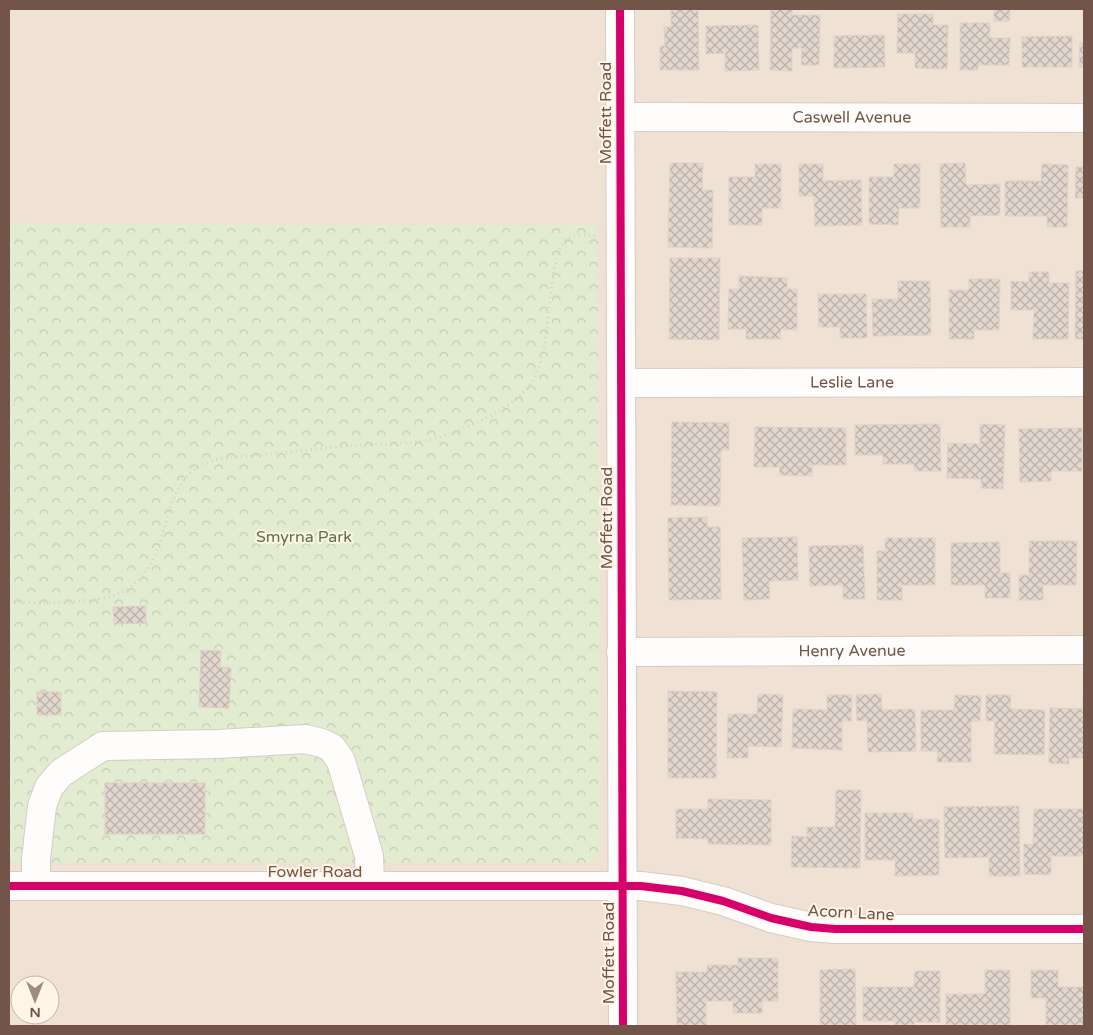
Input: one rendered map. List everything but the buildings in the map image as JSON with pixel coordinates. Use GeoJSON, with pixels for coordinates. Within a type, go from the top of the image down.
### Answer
{"type":"FeatureCollection","features":[{"type":"Feature","properties":{"kind":"street","name":"Moffett Road"},"geometry":{"type":"LineString","coordinates":[[620,9],[623,1026]]}},
{"type":"Feature","properties":{"kind":"street","name":"Caswell Avenue"},"geometry":{"type":"LineString","coordinates":[[620,117],[1084,118]]}},
{"type":"Feature","properties":{"kind":"street","name":"Leslie Lane"},"geometry":{"type":"LineString","coordinates":[[620,384],[1084,382]]}},
{"type":"Feature","properties":{"kind":"street","name":"Henry Avenue"},"geometry":{"type":"LineString","coordinates":[[621,652],[1084,650]]}},
{"type":"Feature","properties":{"kind":"street"},"geometry":{"type":"LineString","coordinates":[[36,886],[36,859],[42,806],[49,787],[61,773],[102,746],[182,746],[306,739],[332,748],[341,761],[369,856],[370,885]]}},
{"type":"Feature","properties":{"kind":"street","name":"Fowler Road"},"geometry":{"type":"LineString","coordinates":[[9,886],[622,885]]}},
{"type":"Feature","properties":{"kind":"street","name":"Acorn Lane"},"geometry":{"type":"LineString","coordinates":[[622,885],[682,891],[723,901],[771,918],[811,927],[835,929],[1084,929]]}},
{"type":"Feature","properties":{"kind":"path"},"geometry":{"type":"LineString","coordinates":[[9,602],[80,602],[125,591],[142,577],[151,565],[159,546],[174,493],[189,473],[202,464],[219,459],[379,443],[415,442],[471,426],[511,402],[522,394],[532,381],[540,362],[548,326],[554,270],[560,250],[566,241],[576,236],[620,235]]}},
{"type":"Feature","properties":{"kind":"path"},"geometry":{"type":"LineString","coordinates":[[9,406],[15,404]]}},
{"type":"Feature","properties":{"kind":"shaded area"},"geometry":{"type":"Polygon","coordinates":[[[9,9],[1084,9],[1084,1026],[9,1026],[9,9]]]}},
{"type":"Feature","properties":{"kind":"green space","name":"Smyrna Park"},"geometry":{"type":"Polygon","coordinates":[[[9,224],[598,225],[601,849],[596,857],[588,863],[9,863],[9,224]]]}},
{"type":"Feature","properties":{"kind":"cycle path"},"geometry":{"type":"LineString","coordinates":[[620,9],[623,1026]]}},
{"type":"Feature","properties":{"kind":"cycle path"},"geometry":{"type":"LineString","coordinates":[[9,886],[641,886],[682,891],[723,901],[771,918],[811,927],[835,929],[1084,929]]}}]}
